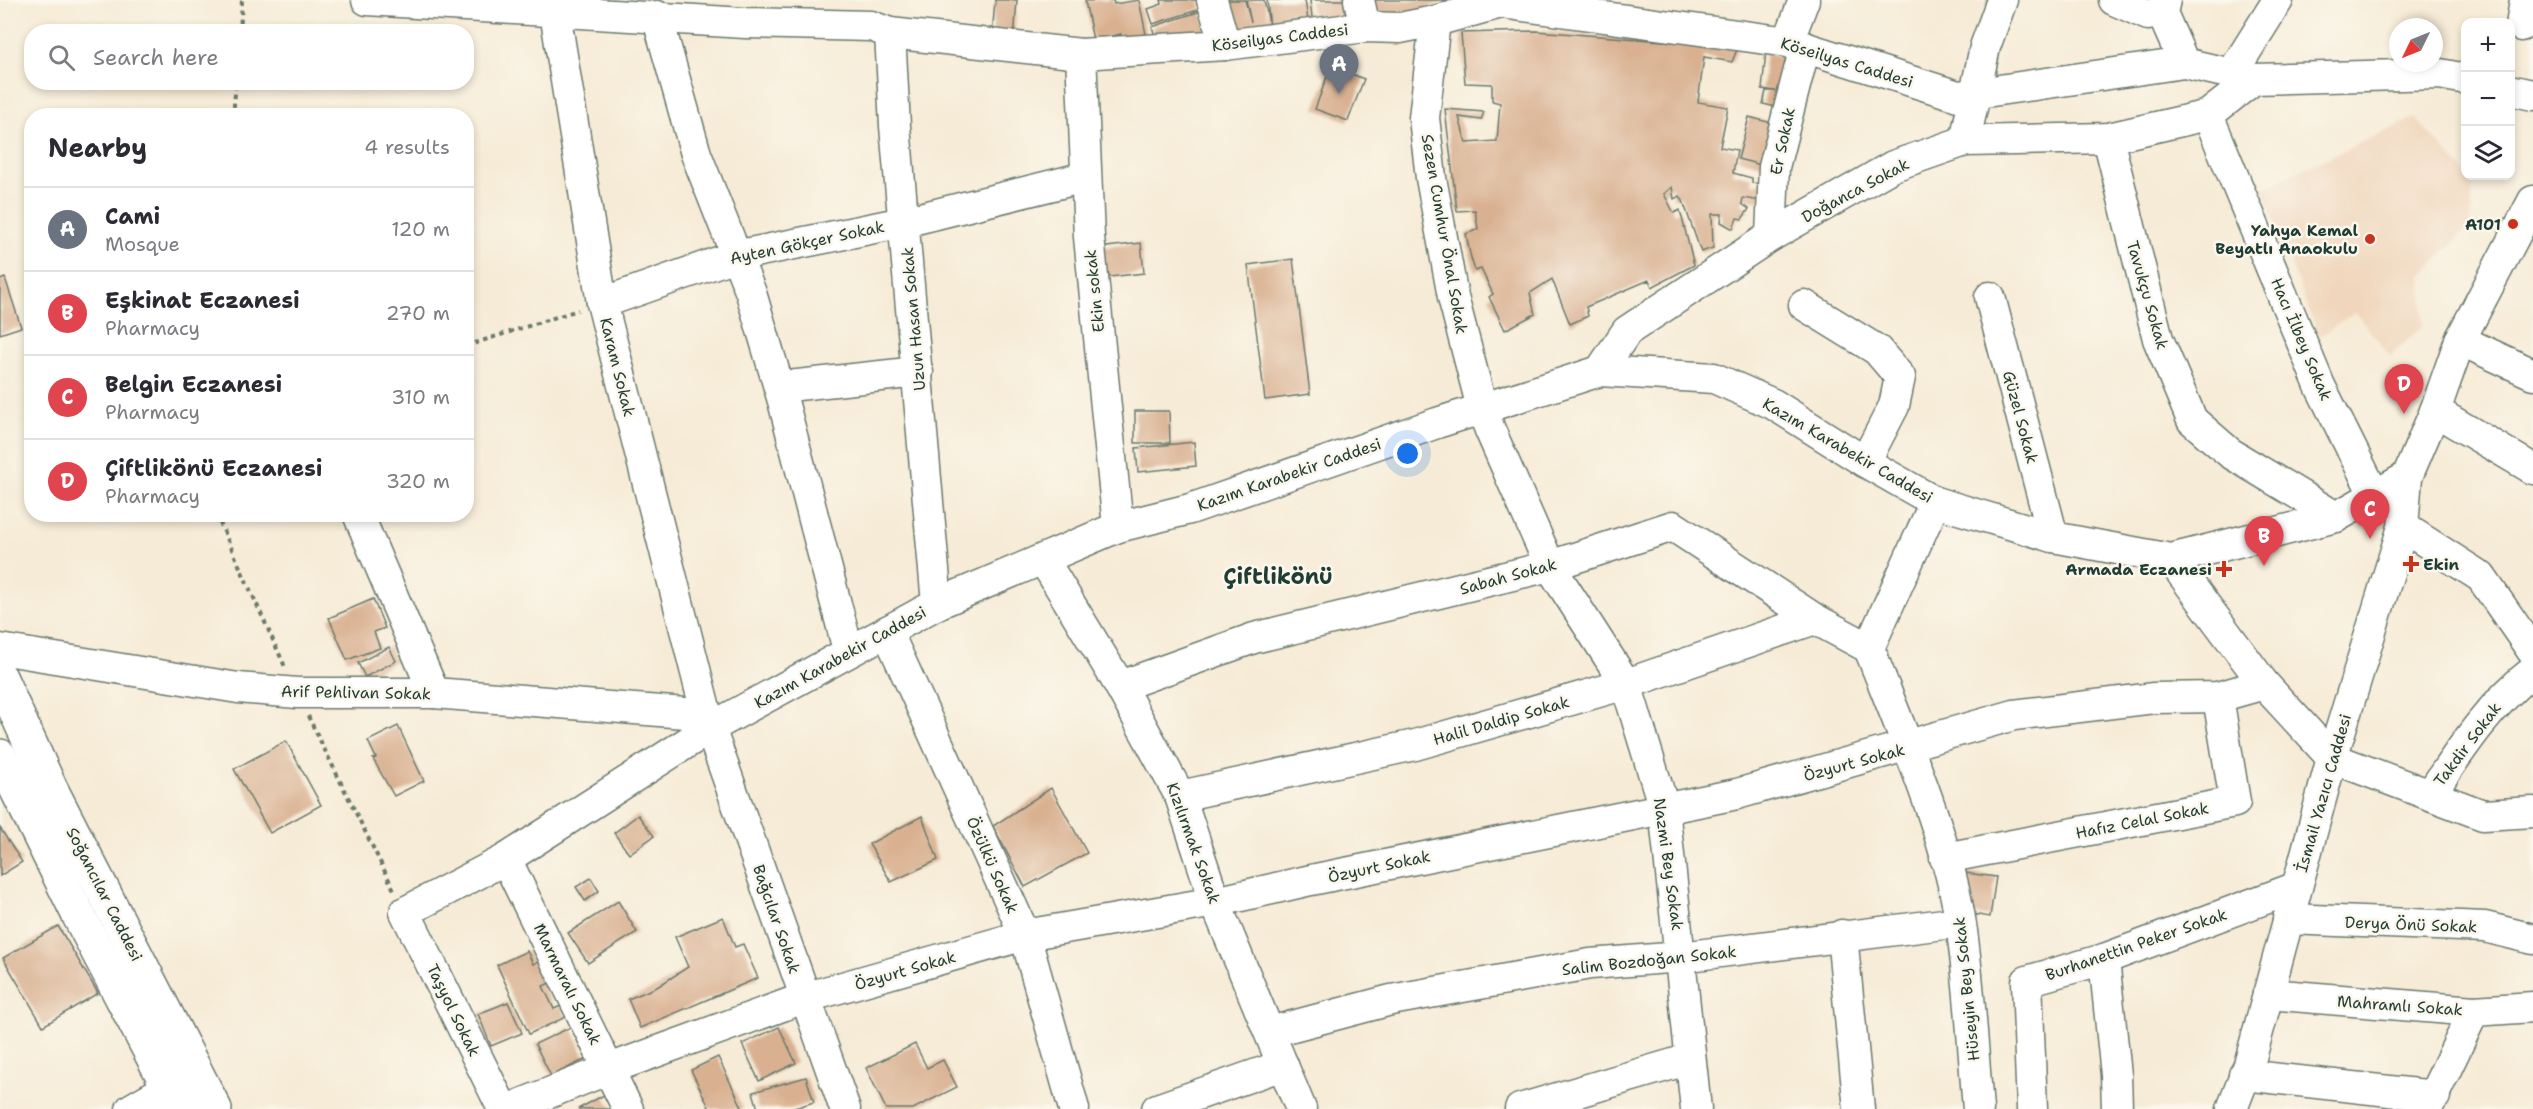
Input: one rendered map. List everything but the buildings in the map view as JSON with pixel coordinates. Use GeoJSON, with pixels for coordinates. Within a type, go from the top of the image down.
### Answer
{"type":"FeatureCollection","features":[{"type":"Feature","properties":{"kind":"main road","name":"Soğancılar Caddesi"},"geometry":{"type":"LineString","coordinates":[[0,677],[51,789],[214,1109]]}},
{"type":"Feature","properties":{"kind":"main road","name":"Soğancılar Caddesi"},"geometry":{"type":"LineString","coordinates":[[0,756],[79,916],[174,1098]]}},
{"type":"Feature","properties":{"kind":"street","name":"Köseilyas Caddesi"},"geometry":{"type":"LineString","coordinates":[[367,0],[553,6],[745,23],[877,20],[1081,54],[1225,45],[1362,14],[1400,28],[1435,21],[1500,2],[1592,7],[1797,44],[1958,96],[2184,63],[2243,77],[2440,74],[2461,78]]}},
{"type":"Feature","properties":{"kind":"street"},"geometry":{"type":"LineString","coordinates":[[1212,0],[1225,45]]}},
{"type":"Feature","properties":{"kind":"street","name":"Er Sokak"},"geometry":{"type":"LineString","coordinates":[[1771,236],[1774,167],[1804,0]]}},
{"type":"Feature","properties":{"kind":"street"},"geometry":{"type":"LineString","coordinates":[[1965,141],[1985,47],[2002,0]]}},
{"type":"Feature","properties":{"kind":"street"},"geometry":{"type":"LineString","coordinates":[[2114,0],[2148,15],[2163,7],[2184,63]]}},
{"type":"Feature","properties":{"kind":"street","name":"Doğanca Sokak"},"geometry":{"type":"LineString","coordinates":[[1600,370],[1627,331],[1771,236],[1893,166],[1965,141],[2108,138],[2208,116],[2243,77],[2278,0]]}},
{"type":"Feature","properties":{"kind":"street","name":"Karam Sokak"},"geometry":{"type":"LineString","coordinates":[[553,6],[602,303],[710,728]]}},
{"type":"Feature","properties":{"kind":"street"},"geometry":{"type":"LineString","coordinates":[[657,16],[696,154],[750,293],[779,387],[848,650]]}},
{"type":"Feature","properties":{"kind":"street","name":"Uzun Hasan Sokak"},"geometry":{"type":"LineString","coordinates":[[877,20],[904,222],[937,604]]}},
{"type":"Feature","properties":{"kind":"street","name":"Sezen Cumhur Önal Sokak"},"geometry":{"type":"LineString","coordinates":[[1435,21],[1424,118],[1453,297],[1482,408]]}},
{"type":"Feature","properties":{"kind":"street","name":"Ekin sokak"},"geometry":{"type":"LineString","coordinates":[[1081,54],[1084,177],[1118,527]]}},
{"type":"Feature","properties":{"kind":"street"},"geometry":{"type":"LineString","coordinates":[[2515,91],[2533,95]]}},
{"type":"Feature","properties":{"kind":"street","name":"Hacı İlbey Sokak"},"geometry":{"type":"LineString","coordinates":[[2208,116],[2320,386],[2374,494]]}},
{"type":"Feature","properties":{"kind":"street","name":"Tavukçu Sokak"},"geometry":{"type":"LineString","coordinates":[[2108,138],[2158,339],[2192,420],[2230,453],[2336,517]]}},
{"type":"Feature","properties":{"kind":"street","name":"Ayten Gökçer Sokak"},"geometry":{"type":"LineString","coordinates":[[602,303],[735,256],[904,222],[1084,177]]}},
{"type":"Feature","properties":{"kind":"street"},"geometry":{"type":"LineString","coordinates":[[2407,477],[2435,411],[2460,340],[2533,201]]}},
{"type":"Feature","properties":{"kind":"street","name":"Güzel Sokak"},"geometry":{"type":"LineString","coordinates":[[1990,297],[2053,537]]}},
{"type":"Feature","properties":{"kind":"street"},"geometry":{"type":"LineString","coordinates":[[1804,305],[1877,350],[1900,377],[1894,406],[1866,462]]}},
{"type":"Feature","properties":{"kind":"street"},"geometry":{"type":"LineString","coordinates":[[2460,340],[2533,374]]}},
{"type":"Feature","properties":{"kind":"street","name":"Kazım Karabekir Caddesi"},"geometry":{"type":"LineString","coordinates":[[405,912],[507,859],[710,728],[848,650],[937,604],[1118,527],[1190,509],[1482,408],[1600,370],[1714,378],[1773,404],[1935,502],[2053,537],[2171,559],[2336,517],[2407,477]]}},
{"type":"Feature","properties":{"kind":"street"},"geometry":{"type":"LineString","coordinates":[[779,387],[918,372]]}},
{"type":"Feature","properties":{"kind":"street","name":"Nazmi Bey Sokak"},"geometry":{"type":"LineString","coordinates":[[1482,408],[1550,566],[1626,684],[1664,808],[1696,1109]]}},
{"type":"Feature","properties":{"kind":"street"},"geometry":{"type":"LineString","coordinates":[[2435,411],[2533,470]]}},
{"type":"Feature","properties":{"kind":"street","name":"İsmail Yazıcı Caddesi"},"geometry":{"type":"LineString","coordinates":[[2232,1109],[2268,994],[2332,758],[2403,527],[2407,477]]}},
{"type":"Feature","properties":{"kind":"street"},"geometry":{"type":"LineString","coordinates":[[1869,648],[1935,502]]}},
{"type":"Feature","properties":{"kind":"street"},"geometry":{"type":"LineString","coordinates":[[361,522],[434,693]]}},
{"type":"Feature","properties":{"kind":"street","name":"Sabah Sokak"},"geometry":{"type":"LineString","coordinates":[[1120,686],[1254,638],[1550,566],[1673,526],[1815,619],[1869,648]]}},
{"type":"Feature","properties":{"kind":"street"},"geometry":{"type":"LineString","coordinates":[[2403,527],[2481,576],[2533,652]]}},
{"type":"Feature","properties":{"kind":"street","name":"Kızılırmak Sokak"},"geometry":{"type":"LineString","coordinates":[[1043,559],[1120,686],[1180,796],[1215,902],[1301,1109]]}},
{"type":"Feature","properties":{"kind":"street"},"geometry":{"type":"LineString","coordinates":[[2171,559],[2264,684],[2332,758],[2483,815],[2533,812]]}},
{"type":"Feature","properties":{"kind":"street","name":"Halil Daldip Sokak"},"geometry":{"type":"LineString","coordinates":[[1180,796],[1415,745],[1626,684],[1815,619]]}},
{"type":"Feature","properties":{"kind":"street","name":"Özülkü Sokak"},"geometry":{"type":"LineString","coordinates":[[887,631],[1025,935],[1074,1109]]}},
{"type":"Feature","properties":{"kind":"street","name":"Hüseyin Bey Sokak"},"geometry":{"type":"LineString","coordinates":[[1869,648],[1908,747],[1946,858],[1960,922],[1978,1109]]}},
{"type":"Feature","properties":{"kind":"street","name":"Arif Pehlivan Sokak"},"geometry":{"type":"LineString","coordinates":[[0,649],[238,688],[297,693],[434,693],[685,713],[710,728]]}},
{"type":"Feature","properties":{"kind":"street","name":"Takdir Sokak"},"geometry":{"type":"LineString","coordinates":[[2430,795],[2480,721],[2509,690],[2533,671]]}},
{"type":"Feature","properties":{"kind":"street","name":"Özyurt Sokak"},"geometry":{"type":"LineString","coordinates":[[509,1109],[609,1069],[804,998],[1025,935],[1215,902],[1737,794],[2014,715],[2154,698],[2218,697],[2264,684]]}},
{"type":"Feature","properties":{"kind":"street","name":"Hafız Celal Sokak"},"geometry":{"type":"LineString","coordinates":[[1946,858],[2235,802],[2218,697]]}},
{"type":"Feature","properties":{"kind":"street","name":"Bağcılar Sokak"},"geometry":{"type":"LineString","coordinates":[[710,728],[845,1109]]}},
{"type":"Feature","properties":{"kind":"street","name":"Marmaralı Sokak"},"geometry":{"type":"LineString","coordinates":[[507,859],[628,1109]]}},
{"type":"Feature","properties":{"kind":"street","name":"Burhanettin Peker Sokak"},"geometry":{"type":"LineString","coordinates":[[2032,1109],[2027,981],[2104,959],[2297,887]]}},
{"type":"Feature","properties":{"kind":"street","name":"Taşyol Sokak"},"geometry":{"type":"LineString","coordinates":[[405,912],[502,1109]]}},
{"type":"Feature","properties":{"kind":"street","name":"Derya Önü Sokak"},"geometry":{"type":"LineString","coordinates":[[2288,919],[2485,927],[2533,939]]}},
{"type":"Feature","properties":{"kind":"street","name":"Salim Bozdoğan Sokak"},"geometry":{"type":"LineString","coordinates":[[1270,1032],[1391,1000],[1578,966],[1681,957],[1960,922]]}},
{"type":"Feature","properties":{"kind":"street"},"geometry":{"type":"LineString","coordinates":[[1842,935],[1859,1109]]}},
{"type":"Feature","properties":{"kind":"street"},"geometry":{"type":"LineString","coordinates":[[2104,959],[2116,1075],[2117,1109]]}},
{"type":"Feature","properties":{"kind":"street","name":"Mahramlı Sokak"},"geometry":{"type":"LineString","coordinates":[[2268,994],[2474,1011],[2533,1007]]}},
{"type":"Feature","properties":{"kind":"street"},"geometry":{"type":"LineString","coordinates":[[2244,1075],[2431,1102],[2474,1011]]}},
{"type":"Feature","properties":{"kind":"street"},"geometry":{"type":"LineString","coordinates":[[1520,1109],[1690,1059]]}},
{"type":"Feature","properties":{"kind":"street"},"geometry":{"type":"LineString","coordinates":[[1157,1109],[1283,1065]]}},
{"type":"Feature","properties":{"kind":"street"},"geometry":{"type":"LineString","coordinates":[[132,1109],[174,1098]]}},
{"type":"Feature","properties":{"kind":"path"},"geometry":{"type":"LineString","coordinates":[[241,24],[243,0]]}},
{"type":"Feature","properties":{"kind":"path"},"geometry":{"type":"LineString","coordinates":[[234,108],[235,90]]}},
{"type":"Feature","properties":{"kind":"path"},"geometry":{"type":"LineString","coordinates":[[474,343],[602,303]]}},
{"type":"Feature","properties":{"kind":"shaded area","name":"Yahya Kemal Beyatlı Anaokulu"},"geometry":{"type":"Polygon","coordinates":[[[2415,118],[2461,168],[2461,180],[2474,181],[2470,225],[2422,276],[2423,326],[2390,356],[2355,312],[2319,337],[2262,188],[2415,118]]]}},
{"type":"Feature","properties":{"kind":"place","name":"Cami"},"geometry":{"type":"Point","coordinates":[1339,94]}},
{"type":"Feature","properties":{"kind":"place","name":"A101"},"geometry":{"type":"Point","coordinates":[2513,224]}},
{"type":"Feature","properties":{"kind":"place","name":"Yahya Kemal Beyatlı Anaokulu"},"geometry":{"type":"Point","coordinates":[2370,239]}},
{"type":"Feature","properties":{"kind":"place","name":"Çiftlikönü Eczanesi"},"geometry":{"type":"Point","coordinates":[2404,414]}},
{"type":"Feature","properties":{"kind":"place","name":"Belgin Eczanesi"},"geometry":{"type":"Point","coordinates":[2370,539]}},
{"type":"Feature","properties":{"kind":"place","name":"Ekin"},"geometry":{"type":"Point","coordinates":[2411,564]}},
{"type":"Feature","properties":{"kind":"place","name":"Eşkinat Eczanesi"},"geometry":{"type":"Point","coordinates":[2264,566]}},
{"type":"Feature","properties":{"kind":"place","name":"Armada Eczanesi"},"geometry":{"type":"Point","coordinates":[2224,569]}},
{"type":"Feature","properties":{"kind":"district","name":"Çiftlikönü"},"geometry":{"type":"Point","coordinates":[1278,576]}}]}
